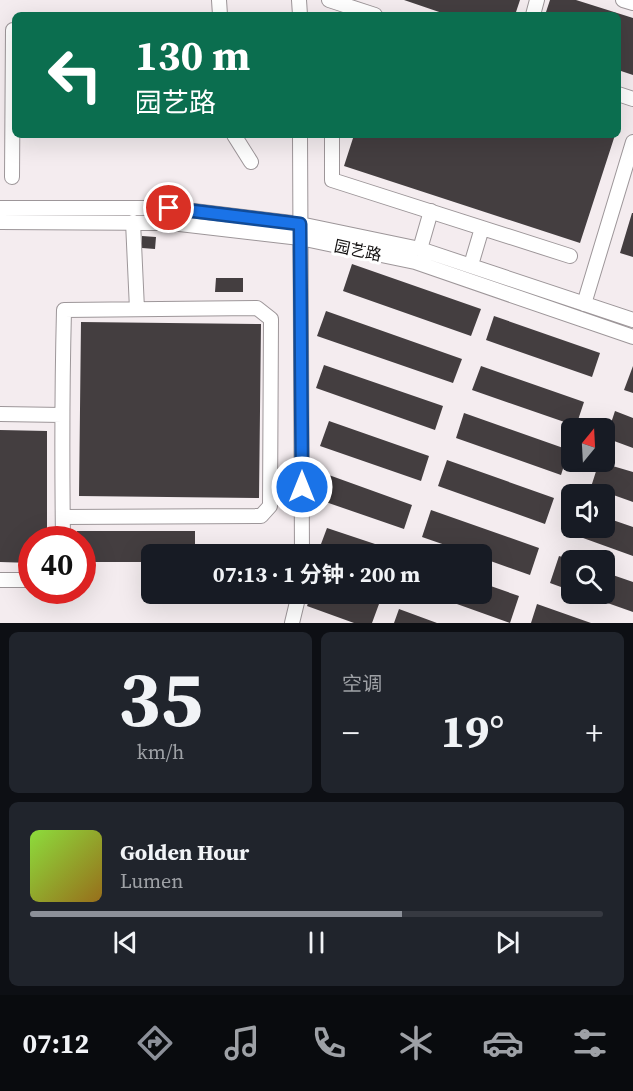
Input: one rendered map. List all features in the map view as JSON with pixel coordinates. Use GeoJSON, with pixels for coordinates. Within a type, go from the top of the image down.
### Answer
{"type":"FeatureCollection","features":[{"type":"Feature","properties":{"kind":"street"},"geometry":{"type":"LineString","coordinates":[[329,0],[366,12]]}},
{"type":"Feature","properties":{"kind":"street"},"geometry":{"type":"LineString","coordinates":[[623,0],[633,3]]}},
{"type":"Feature","properties":{"kind":"street"},"geometry":{"type":"LineString","coordinates":[[12,40],[6,98],[12,177]]}},
{"type":"Feature","properties":{"kind":"street"},"geometry":{"type":"LineString","coordinates":[[236,138],[251,162]]}},
{"type":"Feature","properties":{"kind":"street"},"geometry":{"type":"LineString","coordinates":[[300,138],[302,544]]}},
{"type":"Feature","properties":{"kind":"street"},"geometry":{"type":"LineString","coordinates":[[332,138],[332,180],[570,256]]}},
{"type":"Feature","properties":{"kind":"street"},"geometry":{"type":"LineString","coordinates":[[584,304],[633,142]]}},
{"type":"Feature","properties":{"kind":"street","name":"园艺路"},"geometry":{"type":"LineString","coordinates":[[0,208],[169,208],[300,224],[420,249],[633,321]]}},
{"type":"Feature","properties":{"kind":"street"},"geometry":{"type":"LineString","coordinates":[[420,249],[431,211]]}},
{"type":"Feature","properties":{"kind":"street","name":"园艺路"},"geometry":{"type":"LineString","coordinates":[[0,222],[171,223],[300,238],[415,262],[633,337]]}},
{"type":"Feature","properties":{"kind":"street"},"geometry":{"type":"LineString","coordinates":[[133,222],[137,309]]}},
{"type":"Feature","properties":{"kind":"street"},"geometry":{"type":"LineString","coordinates":[[471,265],[482,228]]}},
{"type":"Feature","properties":{"kind":"street"},"geometry":{"type":"LineString","coordinates":[[63,517],[261,516],[270,506],[271,319],[257,308],[64,310],[62,415],[63,526]]}},
{"type":"Feature","properties":{"kind":"street"},"geometry":{"type":"LineString","coordinates":[[0,414],[62,415]]}},
{"type":"Feature","properties":{"kind":"street"},"geometry":{"type":"LineString","coordinates":[[0,580],[18,580]]}},
{"type":"Feature","properties":{"kind":"street"},"geometry":{"type":"LineString","coordinates":[[292,623],[297,604]]}},
{"type":"Feature","properties":{"kind":"building"},"geometry":{"type":"Polygon","coordinates":[[[404,0],[520,0],[516,12],[439,12],[404,0]]]}},
{"type":"Feature","properties":{"kind":"building"},"geometry":{"type":"Polygon","coordinates":[[[550,0],[576,0],[614,12],[546,12],[550,0]]]}},
{"type":"Feature","properties":{"kind":"building"},"geometry":{"type":"Polygon","coordinates":[[[621,14],[633,18],[633,75],[621,71],[621,14]]]}},
{"type":"Feature","properties":{"kind":"building"},"geometry":{"type":"Polygon","coordinates":[[[353,138],[614,138],[580,243],[344,166],[353,138]]]}},
{"type":"Feature","properties":{"kind":"building"},"geometry":{"type":"Polygon","coordinates":[[[633,213],[633,257],[620,253],[633,213]]]}},
{"type":"Feature","properties":{"kind":"building"},"geometry":{"type":"Polygon","coordinates":[[[142,236],[156,237],[155,249],[142,248],[142,236]]]}},
{"type":"Feature","properties":{"kind":"building"},"geometry":{"type":"Polygon","coordinates":[[[352,264],[481,309],[471,336],[343,291],[352,264]]]}},
{"type":"Feature","properties":{"kind":"building"},"geometry":{"type":"Polygon","coordinates":[[[216,278],[243,278],[243,292],[215,292],[216,278]]]}},
{"type":"Feature","properties":{"kind":"building"},"geometry":{"type":"Polygon","coordinates":[[[326,311],[462,359],[453,383],[317,336],[326,311]]]}},
{"type":"Feature","properties":{"kind":"building"},"geometry":{"type":"Polygon","coordinates":[[[494,316],[600,353],[592,377],[486,340],[494,316]]]}},
{"type":"Feature","properties":{"kind":"building"},"geometry":{"type":"Polygon","coordinates":[[[81,322],[261,324],[259,498],[79,496],[81,322]]]}},
{"type":"Feature","properties":{"kind":"building"},"geometry":{"type":"Polygon","coordinates":[[[324,365],[443,406],[435,430],[316,388],[324,365]]]}},
{"type":"Feature","properties":{"kind":"building"},"geometry":{"type":"Polygon","coordinates":[[[481,366],[584,402],[579,418],[561,418],[561,421],[472,390],[481,366]]]}},
{"type":"Feature","properties":{"kind":"building"},"geometry":{"type":"Polygon","coordinates":[[[633,366],[633,393],[624,390],[633,366]]]}},
{"type":"Feature","properties":{"kind":"building"},"geometry":{"type":"Polygon","coordinates":[[[615,411],[633,418],[633,448],[615,441],[615,418],[613,418],[615,411]]]}},
{"type":"Feature","properties":{"kind":"building"},"geometry":{"type":"Polygon","coordinates":[[[464,413],[561,447],[561,475],[456,438],[464,413]]]}},
{"type":"Feature","properties":{"kind":"building"},"geometry":{"type":"Polygon","coordinates":[[[329,421],[429,456],[421,481],[320,446],[329,421]]]}},
{"type":"Feature","properties":{"kind":"building"},"geometry":{"type":"Polygon","coordinates":[[[0,430],[47,431],[47,526],[18,526],[18,563],[0,562],[0,430]]]}},
{"type":"Feature","properties":{"kind":"building"},"geometry":{"type":"Polygon","coordinates":[[[447,460],[554,498],[545,524],[438,486],[447,460]]]}},
{"type":"Feature","properties":{"kind":"building"},"geometry":{"type":"Polygon","coordinates":[[[615,467],[633,472],[633,502],[615,496],[615,484],[592,484],[596,472],[615,472],[615,467]]]}},
{"type":"Feature","properties":{"kind":"building"},"geometry":{"type":"Polygon","coordinates":[[[326,474],[412,505],[404,529],[317,499],[326,474]]]}},
{"type":"Feature","properties":{"kind":"building"},"geometry":{"type":"Polygon","coordinates":[[[431,510],[539,548],[530,575],[492,562],[492,544],[442,544],[422,537],[431,510]]]}},
{"type":"Feature","properties":{"kind":"building"},"geometry":{"type":"Polygon","coordinates":[[[615,521],[633,527],[633,556],[583,538],[615,538],[615,521]]]}},
{"type":"Feature","properties":{"kind":"building"},"geometry":{"type":"Polygon","coordinates":[[[327,528],[375,544],[321,544],[327,528]]]}},
{"type":"Feature","properties":{"kind":"building"},"geometry":{"type":"Polygon","coordinates":[[[96,531],[195,531],[195,544],[141,544],[141,562],[96,562],[96,531]]]}},
{"type":"Feature","properties":{"kind":"building"},"geometry":{"type":"Polygon","coordinates":[[[559,556],[561,557],[561,587],[550,583],[559,556]]]}},
{"type":"Feature","properties":{"kind":"building"},"geometry":{"type":"Polygon","coordinates":[[[615,576],[633,582],[633,612],[610,604],[615,604],[615,576]]]}},
{"type":"Feature","properties":{"kind":"building"},"geometry":{"type":"Polygon","coordinates":[[[492,587],[519,596],[510,623],[457,604],[492,604],[492,587]]]}},
{"type":"Feature","properties":{"kind":"building"},"geometry":{"type":"Polygon","coordinates":[[[308,604],[379,604],[372,623],[354,623],[307,606],[308,604]]]}},
{"type":"Feature","properties":{"kind":"building"},"geometry":{"type":"Polygon","coordinates":[[[537,604],[591,623],[531,623],[537,604]]]}},
{"type":"Feature","properties":{"kind":"building"},"geometry":{"type":"Polygon","coordinates":[[[399,609],[437,623],[394,623],[399,609]]]}},
{"type":"Feature","properties":{"kind":"route"},"geometry":{"type":"LineString","coordinates":[[169,208],[300,224],[302,487]]}}]}
